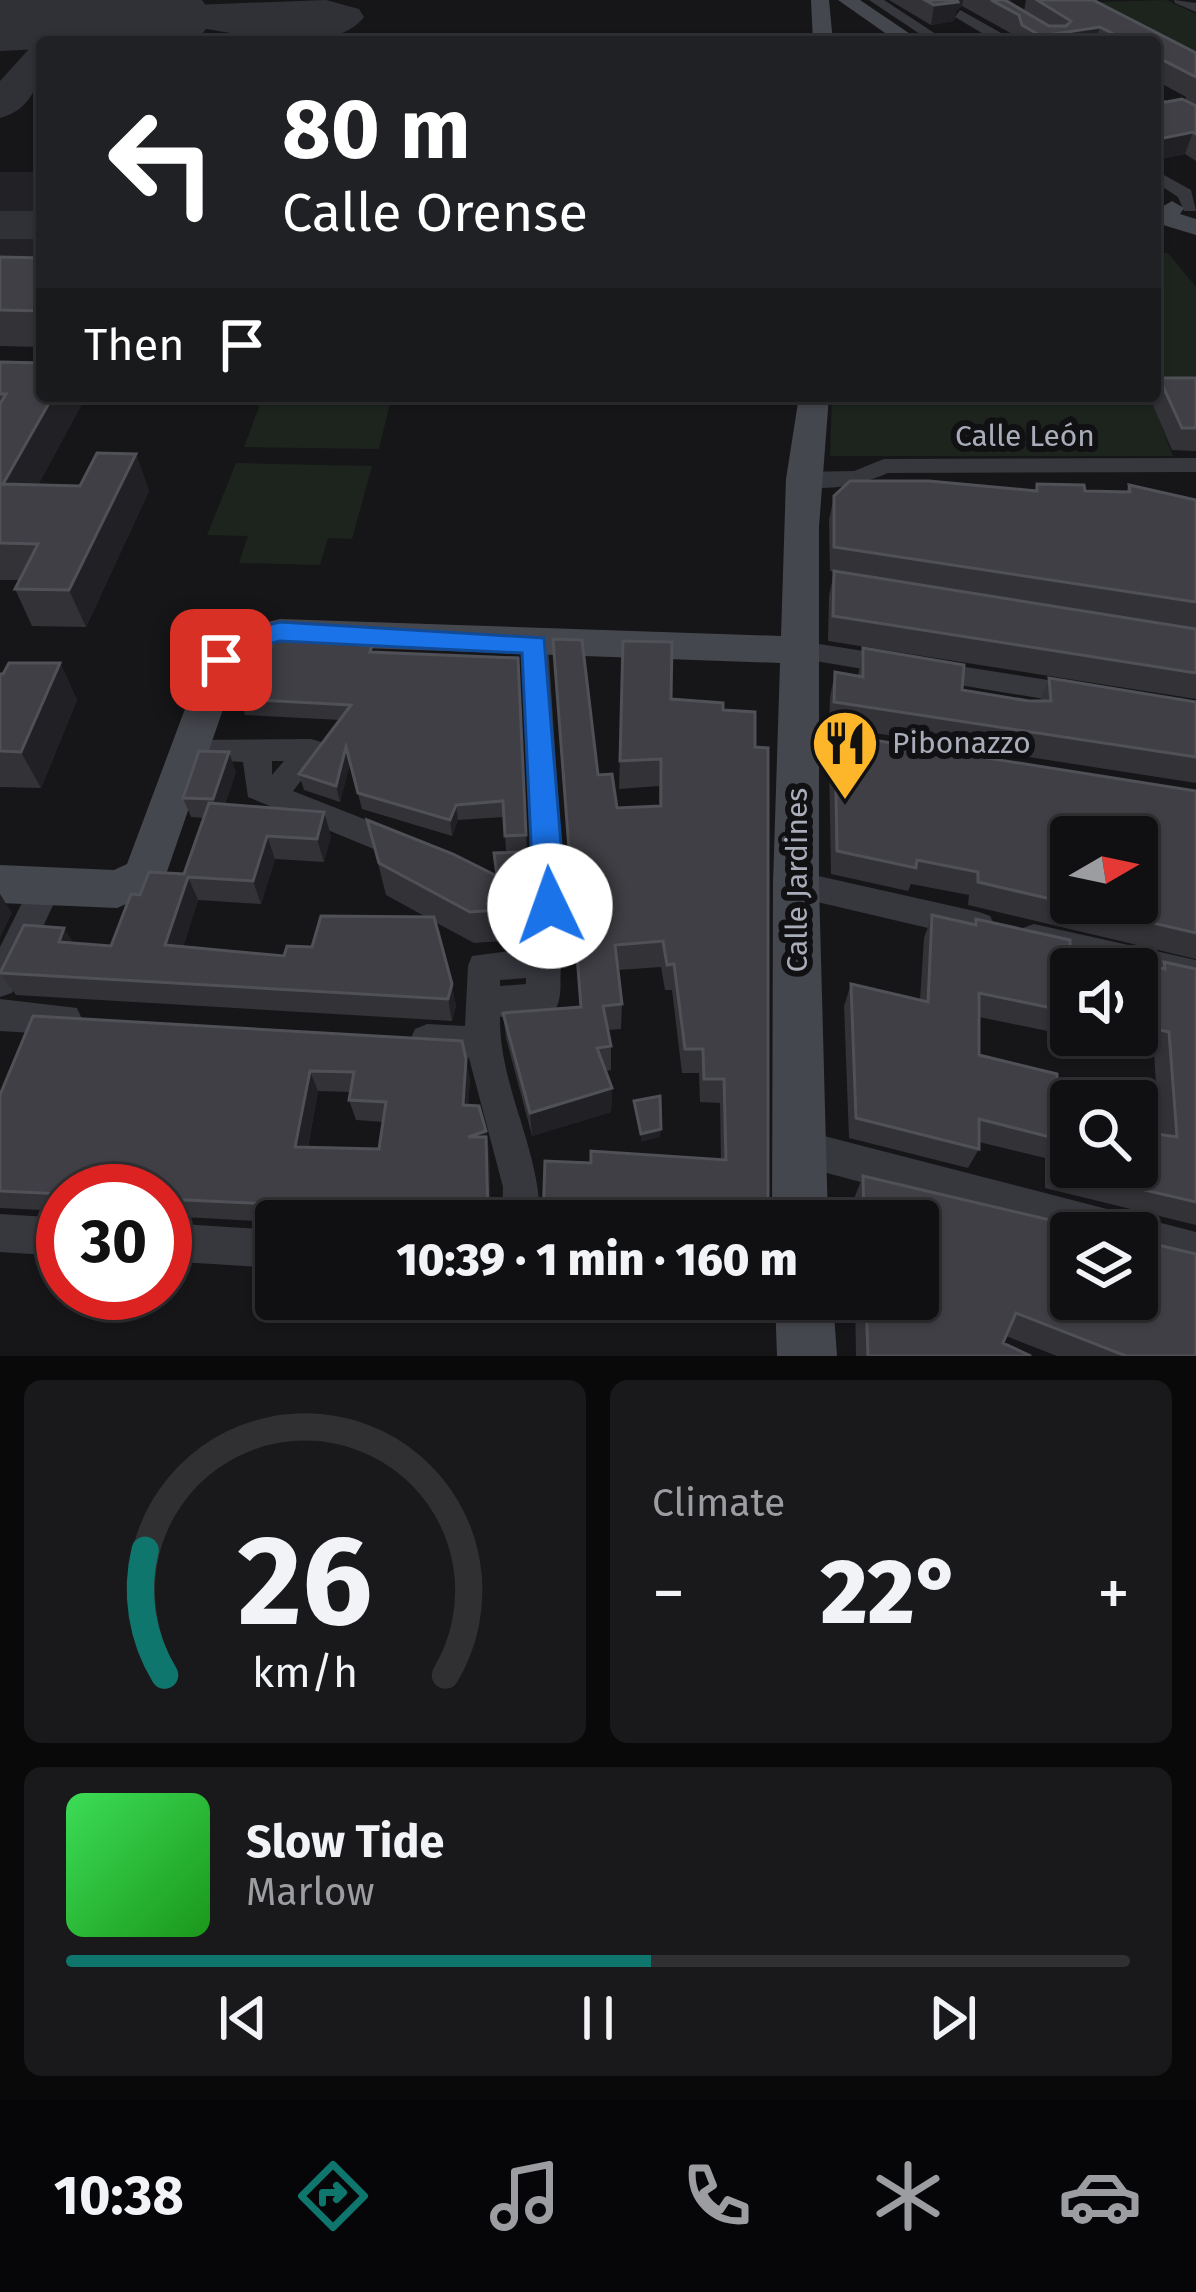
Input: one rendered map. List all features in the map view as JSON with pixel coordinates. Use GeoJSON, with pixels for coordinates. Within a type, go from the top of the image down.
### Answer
{"type":"FeatureCollection","features":[{"type":"Feature","properties":{"kind":"main road"},"geometry":{"type":"LineString","coordinates":[[826,36],[843,5],[917,36]]}},
{"type":"Feature","properties":{"kind":"main road","name":"Calle Jardines"},"geometry":{"type":"LineString","coordinates":[[799,1200],[796,884],[810,738],[800,650],[813,581],[803,479],[813,402]]}},
{"type":"Feature","properties":{"kind":"main road"},"geometry":{"type":"LineString","coordinates":[[0,884],[117,889],[145,876],[221,660],[241,642],[280,632],[800,650]]}},
{"type":"Feature","properties":{"kind":"main road"},"geometry":{"type":"LineString","coordinates":[[805,1320],[807,1356]]}},
{"type":"Feature","properties":{"kind":"street"},"geometry":{"type":"LineString","coordinates":[[1180,0],[1196,8]]}},
{"type":"Feature","properties":{"kind":"street"},"geometry":{"type":"LineString","coordinates":[[917,36],[994,8]]}},
{"type":"Feature","properties":{"kind":"street"},"geometry":{"type":"LineString","coordinates":[[967,18],[997,36]]}},
{"type":"Feature","properties":{"kind":"street"},"geometry":{"type":"LineString","coordinates":[[1161,106],[1196,96]]}},
{"type":"Feature","properties":{"kind":"street"},"geometry":{"type":"LineString","coordinates":[[1161,179],[1185,194],[1182,210]]}},
{"type":"Feature","properties":{"kind":"street","name":"Calle León"},"geometry":{"type":"LineString","coordinates":[[803,479],[858,478],[884,466],[1196,465]]}},
{"type":"Feature","properties":{"kind":"street","name":"Calle León"},"geometry":{"type":"LineString","coordinates":[[858,478],[890,492]]}},
{"type":"Feature","properties":{"kind":"street"},"geometry":{"type":"LineString","coordinates":[[522,1200],[482,1043],[485,1003],[544,998],[542,962],[552,944],[537,867],[535,644]]}},
{"type":"Feature","properties":{"kind":"street"},"geometry":{"type":"LineString","coordinates":[[800,650],[1103,699]]}},
{"type":"Feature","properties":{"kind":"street"},"geometry":{"type":"LineString","coordinates":[[189,751],[311,750],[272,795]]}},
{"type":"Feature","properties":{"kind":"street"},"geometry":{"type":"LineString","coordinates":[[257,753],[258,789],[441,862]]}},
{"type":"Feature","properties":{"kind":"street"},"geometry":{"type":"LineString","coordinates":[[796,884],[1196,975]]}},
{"type":"Feature","properties":{"kind":"street"},"geometry":{"type":"LineString","coordinates":[[0,982],[46,886]]}},
{"type":"Feature","properties":{"kind":"street"},"geometry":{"type":"LineString","coordinates":[[18,1057],[18,1016],[104,1021]]}},
{"type":"Feature","properties":{"kind":"street"},"geometry":{"type":"LineString","coordinates":[[403,1039],[482,1043]]}},
{"type":"Feature","properties":{"kind":"street"},"geometry":{"type":"LineString","coordinates":[[797,1147],[1050,1213]]}},
{"type":"Feature","properties":{"kind":"street"},"geometry":{"type":"LineString","coordinates":[[0,1233],[36,1235]]}},
{"type":"Feature","properties":{"kind":"street"},"geometry":{"type":"LineString","coordinates":[[1158,1241],[1196,1251]]}},
{"type":"Feature","properties":{"kind":"street"},"geometry":{"type":"LineString","coordinates":[[192,1244],[255,1248]]}},
{"type":"Feature","properties":{"kind":"shaded area"},"geometry":{"type":"Polygon","coordinates":[[[1167,0],[1196,14],[1196,53],[1097,2],[1167,0]]]}},
{"type":"Feature","properties":{"kind":"shaded area"},"geometry":{"type":"Polygon","coordinates":[[[0,172],[36,172],[36,293],[0,292],[0,172]]]}},
{"type":"Feature","properties":{"kind":"shaded area"},"geometry":{"type":"Polygon","coordinates":[[[1161,253],[1168,253],[1196,287],[1196,386],[1161,387],[1161,253]]]}},
{"type":"Feature","properties":{"kind":"shaded area"},"geometry":{"type":"Polygon","coordinates":[[[261,402],[390,403],[379,449],[244,447],[261,402]]]}},
{"type":"Feature","properties":{"kind":"shaded area"},"geometry":{"type":"Polygon","coordinates":[[[832,402],[1152,402],[1173,456],[830,456],[832,402]]]}},
{"type":"Feature","properties":{"kind":"shaded area"},"geometry":{"type":"Polygon","coordinates":[[[236,463],[372,466],[352,539],[328,538],[320,565],[239,563],[248,536],[207,535],[236,463]]]}},
{"type":"Feature","properties":{"kind":"building"},"geometry":{"type":"Polygon","coordinates":[[[925,0],[957,0],[958,2],[934,5],[925,0]]]}},
{"type":"Feature","properties":{"kind":"building"},"geometry":{"type":"Polygon","coordinates":[[[991,0],[1005,0],[1049,26],[1066,26],[1071,21],[1037,0],[1093,0],[1196,53],[1196,77],[1161,59],[1161,36],[1117,36],[1100,27],[1041,36],[1022,25],[1019,15],[991,0]]]}},
{"type":"Feature","properties":{"kind":"building"},"geometry":{"type":"Polygon","coordinates":[[[1182,99],[1196,106],[1196,134],[1161,139],[1161,103],[1182,99]]]}},
{"type":"Feature","properties":{"kind":"building"},"geometry":{"type":"Polygon","coordinates":[[[0,257],[36,258],[36,311],[0,310],[0,257]]]}},
{"type":"Feature","properties":{"kind":"building"},"geometry":{"type":"Polygon","coordinates":[[[0,362],[36,363],[36,402],[50,402],[3,484],[80,486],[97,453],[136,454],[69,590],[15,589],[38,544],[0,543],[0,404],[6,394],[0,394],[0,362]]]}},
{"type":"Feature","properties":{"kind":"building"},"geometry":{"type":"Polygon","coordinates":[[[1161,376],[1196,378],[1196,428],[1182,428],[1161,376]]]}},
{"type":"Feature","properties":{"kind":"building"},"geometry":{"type":"Polygon","coordinates":[[[850,481],[929,481],[1037,491],[1037,484],[1130,492],[1129,485],[1196,500],[1196,602],[834,547],[834,496],[850,481]]]}},
{"type":"Feature","properties":{"kind":"building"},"geometry":{"type":"Polygon","coordinates":[[[834,571],[1196,629],[1196,673],[833,616],[834,571]]]}},
{"type":"Feature","properties":{"kind":"building"},"geometry":{"type":"Polygon","coordinates":[[[276,633],[374,637],[370,652],[518,658],[526,835],[505,836],[503,801],[456,805],[450,820],[358,793],[346,747],[336,786],[299,774],[351,705],[240,699],[249,674],[261,675],[276,633]]]}},
{"type":"Feature","properties":{"kind":"building"},"geometry":{"type":"Polygon","coordinates":[[[553,639],[582,640],[598,775],[612,774],[617,808],[661,806],[661,759],[620,761],[623,641],[672,642],[671,699],[723,703],[723,710],[755,712],[755,747],[768,748],[768,1200],[544,1200],[545,1161],[591,1163],[591,1151],[726,1160],[724,1079],[704,1079],[703,1049],[685,1049],[674,964],[667,965],[663,941],[615,945],[622,1004],[603,1006],[611,1046],[597,1048],[612,1088],[530,1113],[503,1013],[581,1007],[553,639]]]}},
{"type":"Feature","properties":{"kind":"building"},"geometry":{"type":"Polygon","coordinates":[[[863,648],[964,665],[962,690],[1029,701],[1051,701],[1049,678],[1196,702],[1196,757],[834,702],[835,672],[863,677],[863,648]]]}},
{"type":"Feature","properties":{"kind":"building"},"geometry":{"type":"Polygon","coordinates":[[[9,663],[60,663],[21,752],[0,751],[0,674],[9,663]]]}},
{"type":"Feature","properties":{"kind":"building"},"geometry":{"type":"Polygon","coordinates":[[[835,734],[1196,791],[1196,933],[1158,924],[1158,816],[1050,816],[1050,899],[978,882],[978,872],[917,860],[916,868],[837,851],[835,734]]]}},
{"type":"Feature","properties":{"kind":"building"},"geometry":{"type":"Polygon","coordinates":[[[199,751],[229,752],[213,799],[183,798],[199,751]]]}},
{"type":"Feature","properties":{"kind":"building"},"geometry":{"type":"Polygon","coordinates":[[[209,803],[324,812],[317,839],[267,836],[253,881],[188,877],[165,945],[284,956],[287,946],[312,947],[321,916],[434,917],[452,984],[448,999],[0,973],[24,925],[64,928],[59,942],[111,946],[131,894],[140,895],[149,872],[184,874],[209,803]]]}},
{"type":"Feature","properties":{"kind":"building"},"geometry":{"type":"Polygon","coordinates":[[[367,820],[497,876],[494,853],[526,852],[529,908],[470,912],[379,863],[367,820]]]}},
{"type":"Feature","properties":{"kind":"building"},"geometry":{"type":"Polygon","coordinates":[[[932,915],[976,925],[976,919],[1070,940],[1070,948],[1050,948],[1050,1008],[979,993],[979,1055],[1057,1074],[1057,1080],[1050,1080],[1050,1137],[979,1119],[979,1149],[856,1118],[851,984],[928,1002],[932,915]]]}},
{"type":"Feature","properties":{"kind":"building"},"geometry":{"type":"Polygon","coordinates":[[[1164,962],[1196,969],[1196,1202],[1136,1188],[1158,1188],[1158,1134],[1177,1137],[1169,1032],[1158,1030],[1158,967],[1165,969],[1164,962]]]}},
{"type":"Feature","properties":{"kind":"building"},"geometry":{"type":"Polygon","coordinates":[[[33,1016],[462,1041],[466,1059],[463,1105],[479,1106],[486,1131],[468,1137],[486,1137],[488,1200],[192,1200],[192,1164],[36,1164],[36,1193],[0,1191],[0,1095],[33,1016]],[[310,1071],[295,1147],[379,1149],[386,1102],[349,1100],[354,1072],[310,1071]]]}},
{"type":"Feature","properties":{"kind":"building"},"geometry":{"type":"Polygon","coordinates":[[[660,1096],[661,1129],[641,1134],[634,1101],[660,1096]]]}},
{"type":"Feature","properties":{"kind":"building"},"geometry":{"type":"Polygon","coordinates":[[[863,1176],[1050,1220],[1050,1320],[1158,1320],[1158,1245],[1196,1254],[1196,1356],[1126,1356],[1016,1313],[1003,1343],[1031,1356],[868,1356],[867,1320],[939,1320],[939,1200],[864,1200],[863,1176]]]}},
{"type":"Feature","properties":{"kind":"taxiway"},"geometry":{"type":"LineString","coordinates":[[324,10],[346,17],[331,25],[293,29],[192,16],[324,10]]}},
{"type":"Feature","properties":{"kind":"taxiway"},"geometry":{"type":"LineString","coordinates":[[0,106],[36,64]]}},
{"type":"Feature","properties":{"kind":"taxiway"},"geometry":{"type":"LineString","coordinates":[[0,225],[36,225]]}},
{"type":"Feature","properties":{"kind":"runway"},"geometry":{"type":"LineString","coordinates":[[0,24],[169,17]]}},
{"type":"Feature","properties":{"kind":"place","name":"Pibonazzo"},"geometry":{"type":"Point","coordinates":[845,802]}},
{"type":"Feature","properties":{"kind":"route"},"geometry":{"type":"LineString","coordinates":[[221,660],[241,642],[280,632],[535,644],[550,906]]}}]}
